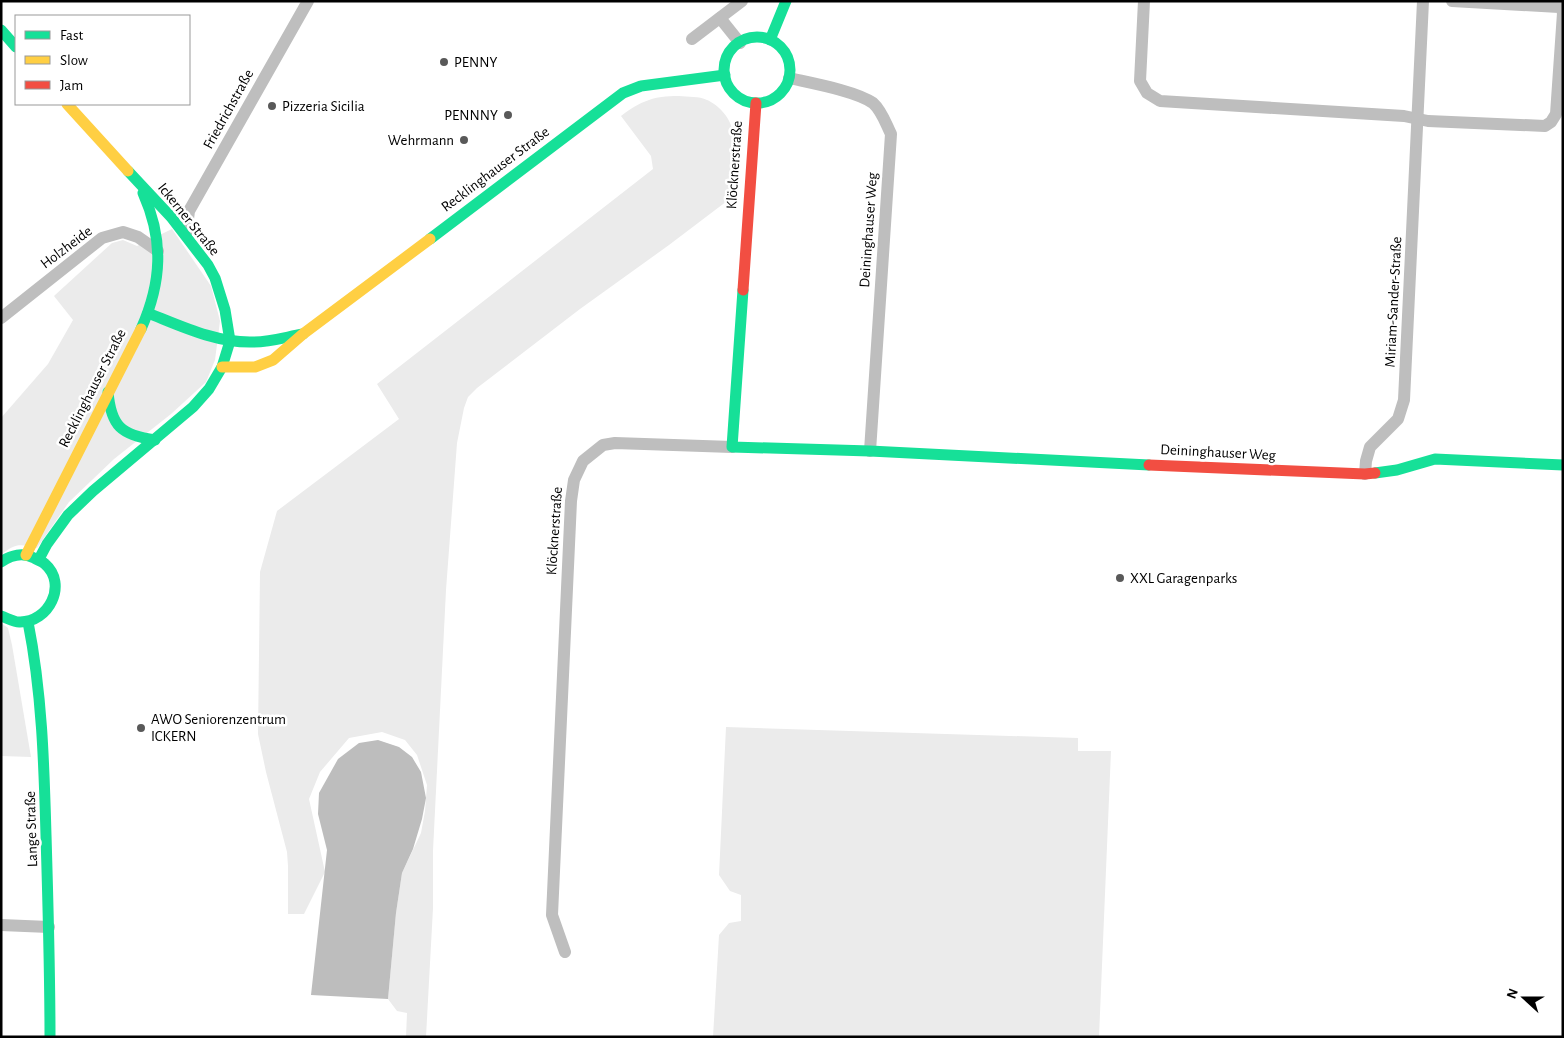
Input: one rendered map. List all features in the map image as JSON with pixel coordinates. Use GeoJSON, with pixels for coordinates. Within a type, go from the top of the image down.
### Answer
{"type":"FeatureCollection","features":[{"type":"Feature","properties":{"kind":"main road"},"geometry":{"type":"LineString","coordinates":[[770,40],[786,1]]}},
{"type":"Feature","properties":{"kind":"main road"},"geometry":{"type":"LineString","coordinates":[[1,30],[15,46]]}},
{"type":"Feature","properties":{"kind":"main road"},"geometry":{"type":"LineString","coordinates":[[749,38],[770,40],[784,51],[788,59],[790,68],[786,86],[780,94],[765,102],[744,101],[735,95],[728,86],[725,66],[728,57],[733,49],[749,38]]}},
{"type":"Feature","properties":{"kind":"main road","name":"Recklinghauser Straße"},"geometry":{"type":"LineString","coordinates":[[222,368],[259,366],[272,361],[303,334],[623,94],[641,86],[725,75]]}},
{"type":"Feature","properties":{"kind":"main road","name":"Klöcknerstraße"},"geometry":{"type":"LineString","coordinates":[[732,448],[756,103]]}},
{"type":"Feature","properties":{"kind":"main road","name":"Ickerner Straße"},"geometry":{"type":"LineString","coordinates":[[68,105],[186,235],[208,265],[215,278],[226,310],[230,340]]}},
{"type":"Feature","properties":{"kind":"main road","name":"Ickerner Straße"},"geometry":{"type":"LineString","coordinates":[[135,177],[150,208],[155,226],[158,251],[157,279],[148,313]]}},
{"type":"Feature","properties":{"kind":"main road","name":"Recklinghauser Straße"},"geometry":{"type":"LineString","coordinates":[[26,555],[148,313],[207,336],[230,340],[268,341],[303,334]]}},
{"type":"Feature","properties":{"kind":"main road"},"geometry":{"type":"LineString","coordinates":[[39,559],[68,515],[93,491],[193,407],[209,389],[222,368],[230,340]]}},
{"type":"Feature","properties":{"kind":"main road"},"geometry":{"type":"LineString","coordinates":[[108,392],[111,416],[117,426],[127,433],[155,440]]}},
{"type":"Feature","properties":{"kind":"main road","name":"Deininghauser Weg"},"geometry":{"type":"LineString","coordinates":[[732,448],[870,451],[1289,472],[1365,474],[1397,470],[1435,459],[1563,465]]}},
{"type":"Feature","properties":{"kind":"main road"},"geometry":{"type":"LineString","coordinates":[[1,562],[15,555],[26,555],[39,559],[53,574],[56,584],[52,604],[46,613],[37,619],[18,623],[1,616]]}},
{"type":"Feature","properties":{"kind":"main road","name":"Lange Straße"},"geometry":{"type":"LineString","coordinates":[[28,622],[37,676],[44,745],[50,1037]]}},
{"type":"Feature","properties":{"kind":"street","name":"Friedrichstraße"},"geometry":{"type":"LineString","coordinates":[[186,235],[189,211],[308,1]]}},
{"type":"Feature","properties":{"kind":"street"},"geometry":{"type":"LineString","coordinates":[[692,39],[742,1]]}},
{"type":"Feature","properties":{"kind":"street"},"geometry":{"type":"LineString","coordinates":[[1144,1],[1140,81],[1146,93],[1160,101],[1395,115],[1428,121],[1545,126],[1551,122],[1556,114],[1563,12],[1559,6],[1452,1]]}},
{"type":"Feature","properties":{"kind":"street","name":"Miriam-Sander-Straße"},"geometry":{"type":"LineString","coordinates":[[1365,474],[1370,447],[1398,419],[1404,400],[1423,1]]}},
{"type":"Feature","properties":{"kind":"street"},"geometry":{"type":"LineString","coordinates":[[720,18],[740,43]]}},
{"type":"Feature","properties":{"kind":"street","name":"Deininghauser Weg"},"geometry":{"type":"LineString","coordinates":[[789,78],[836,89],[860,97],[873,104],[883,116],[891,134],[870,451]]}},
{"type":"Feature","properties":{"kind":"street","name":"Holzheide"},"geometry":{"type":"LineString","coordinates":[[1,318],[102,238],[123,232],[138,236],[158,251]]}},
{"type":"Feature","properties":{"kind":"street","name":"Klöcknerstraße"},"geometry":{"type":"LineString","coordinates":[[564,952],[552,915],[570,520],[574,480],[583,461],[603,445],[615,443],[732,448]]}},
{"type":"Feature","properties":{"kind":"street"},"geometry":{"type":"LineString","coordinates":[[1,925],[49,928]]}},
{"type":"Feature","properties":{"kind":"shaded area"},"geometry":{"type":"Polygon","coordinates":[[[679,96],[697,97],[707,100],[719,108],[729,120],[732,129],[731,198],[580,309],[477,388],[468,397],[464,408],[457,443],[446,590],[426,1037],[406,1037],[407,1013],[397,1011],[388,999],[396,913],[402,873],[421,833],[427,785],[417,755],[405,740],[382,732],[349,738],[320,772],[309,799],[325,872],[304,914],[288,914],[287,852],[258,734],[260,572],[277,511],[399,419],[377,384],[653,169],[651,156],[621,116],[648,100],[679,96]]]}},
{"type":"Feature","properties":{"kind":"shaded area"},"geometry":{"type":"Polygon","coordinates":[[[172,229],[211,286],[220,321],[215,360],[206,382],[171,414],[114,459],[69,502],[37,548],[14,546],[1,555],[1,418],[48,364],[73,320],[54,296],[112,243],[123,240],[137,246],[172,229]]]}},
{"type":"Feature","properties":{"kind":"shaded area"},"geometry":{"type":"Polygon","coordinates":[[[1,623],[8,628],[12,645],[31,757],[1,756],[1,623]]]}},
{"type":"Feature","properties":{"kind":"shaded area"},"geometry":{"type":"Polygon","coordinates":[[[726,727],[1078,738],[1078,751],[1111,751],[1099,1037],[713,1037],[719,935],[729,923],[741,921],[741,895],[730,891],[719,875],[726,727]]]}},
{"type":"Feature","properties":{"kind":"shaded area"},"geometry":{"type":"Polygon","coordinates":[[[378,740],[399,747],[412,757],[421,772],[426,798],[413,849],[402,873],[396,913],[388,999],[311,995],[327,850],[318,814],[319,793],[338,759],[359,743],[378,740]]]}},
{"type":"Feature","properties":{"kind":"traffic: fast"},"geometry":{"type":"LineString","coordinates":[[770,40],[786,1]]}},
{"type":"Feature","properties":{"kind":"traffic: fast"},"geometry":{"type":"LineString","coordinates":[[1,30],[15,46]]}},
{"type":"Feature","properties":{"kind":"traffic: fast"},"geometry":{"type":"LineString","coordinates":[[757,37],[769,40],[780,47],[787,58],[790,70],[787,82],[780,93],[769,100],[757,103],[745,100],[734,93],[727,82],[724,70],[727,58],[734,47],[745,40],[757,37]]}},
{"type":"Feature","properties":{"kind":"traffic: fast"},"geometry":{"type":"LineString","coordinates":[[430,239],[623,93],[641,86],[725,75]]}},
{"type":"Feature","properties":{"kind":"traffic: fast"},"geometry":{"type":"LineString","coordinates":[[39,559],[47,544],[68,515],[93,491],[193,407],[209,389],[222,367],[230,341],[225,310],[215,278],[208,265],[171,217],[128,171]]}},
{"type":"Feature","properties":{"kind":"traffic: fast"},"geometry":{"type":"LineString","coordinates":[[141,329],[153,295],[158,261],[154,227],[143,193]]}},
{"type":"Feature","properties":{"kind":"traffic: fast"},"geometry":{"type":"LineString","coordinates":[[743,290],[732,447],[870,451],[1149,465]]}},
{"type":"Feature","properties":{"kind":"traffic: fast"},"geometry":{"type":"LineString","coordinates":[[148,313],[199,333],[239,342],[266,341],[303,334]]}},
{"type":"Feature","properties":{"kind":"traffic: fast"},"geometry":{"type":"LineString","coordinates":[[108,392],[112,413],[120,427],[134,435],[155,440]]}},
{"type":"Feature","properties":{"kind":"traffic: fast"},"geometry":{"type":"LineString","coordinates":[[1375,473],[1397,470],[1435,459],[1563,465]]}},
{"type":"Feature","properties":{"kind":"traffic: fast"},"geometry":{"type":"LineString","coordinates":[[1,562],[17,555],[30,556],[45,564],[52,572],[55,582],[52,601],[39,616],[30,621],[19,622],[1,616]]}},
{"type":"Feature","properties":{"kind":"traffic: fast"},"geometry":{"type":"LineString","coordinates":[[28,622],[33,648],[43,754],[50,1037]]}},
{"type":"Feature","properties":{"kind":"traffic: slow"},"geometry":{"type":"LineString","coordinates":[[68,105],[128,171]]}},
{"type":"Feature","properties":{"kind":"traffic: slow"},"geometry":{"type":"LineString","coordinates":[[222,367],[255,367],[273,360],[303,334],[430,239]]}},
{"type":"Feature","properties":{"kind":"traffic: slow"},"geometry":{"type":"LineString","coordinates":[[26,555],[141,329]]}},
{"type":"Feature","properties":{"kind":"traffic: jam"},"geometry":{"type":"LineString","coordinates":[[743,290],[756,103]]}},
{"type":"Feature","properties":{"kind":"traffic: jam"},"geometry":{"type":"LineString","coordinates":[[1149,465],[1375,473]]}},
{"type":"Feature","properties":{"kind":"place","name":"PENNY"},"geometry":{"type":"Point","coordinates":[444,62]}},
{"type":"Feature","properties":{"kind":"place","name":"Pizzeria Sicilia"},"geometry":{"type":"Point","coordinates":[272,106]}},
{"type":"Feature","properties":{"kind":"place","name":"PENNNY"},"geometry":{"type":"Point","coordinates":[508,115]}},
{"type":"Feature","properties":{"kind":"place","name":"Wehrmann"},"geometry":{"type":"Point","coordinates":[464,140]}},
{"type":"Feature","properties":{"kind":"place","name":"XXL Garagenparks"},"geometry":{"type":"Point","coordinates":[1120,578]}},
{"type":"Feature","properties":{"kind":"place","name":"AWO Seniorenzentrum ICKERN"},"geometry":{"type":"Point","coordinates":[141,728]}}]}
